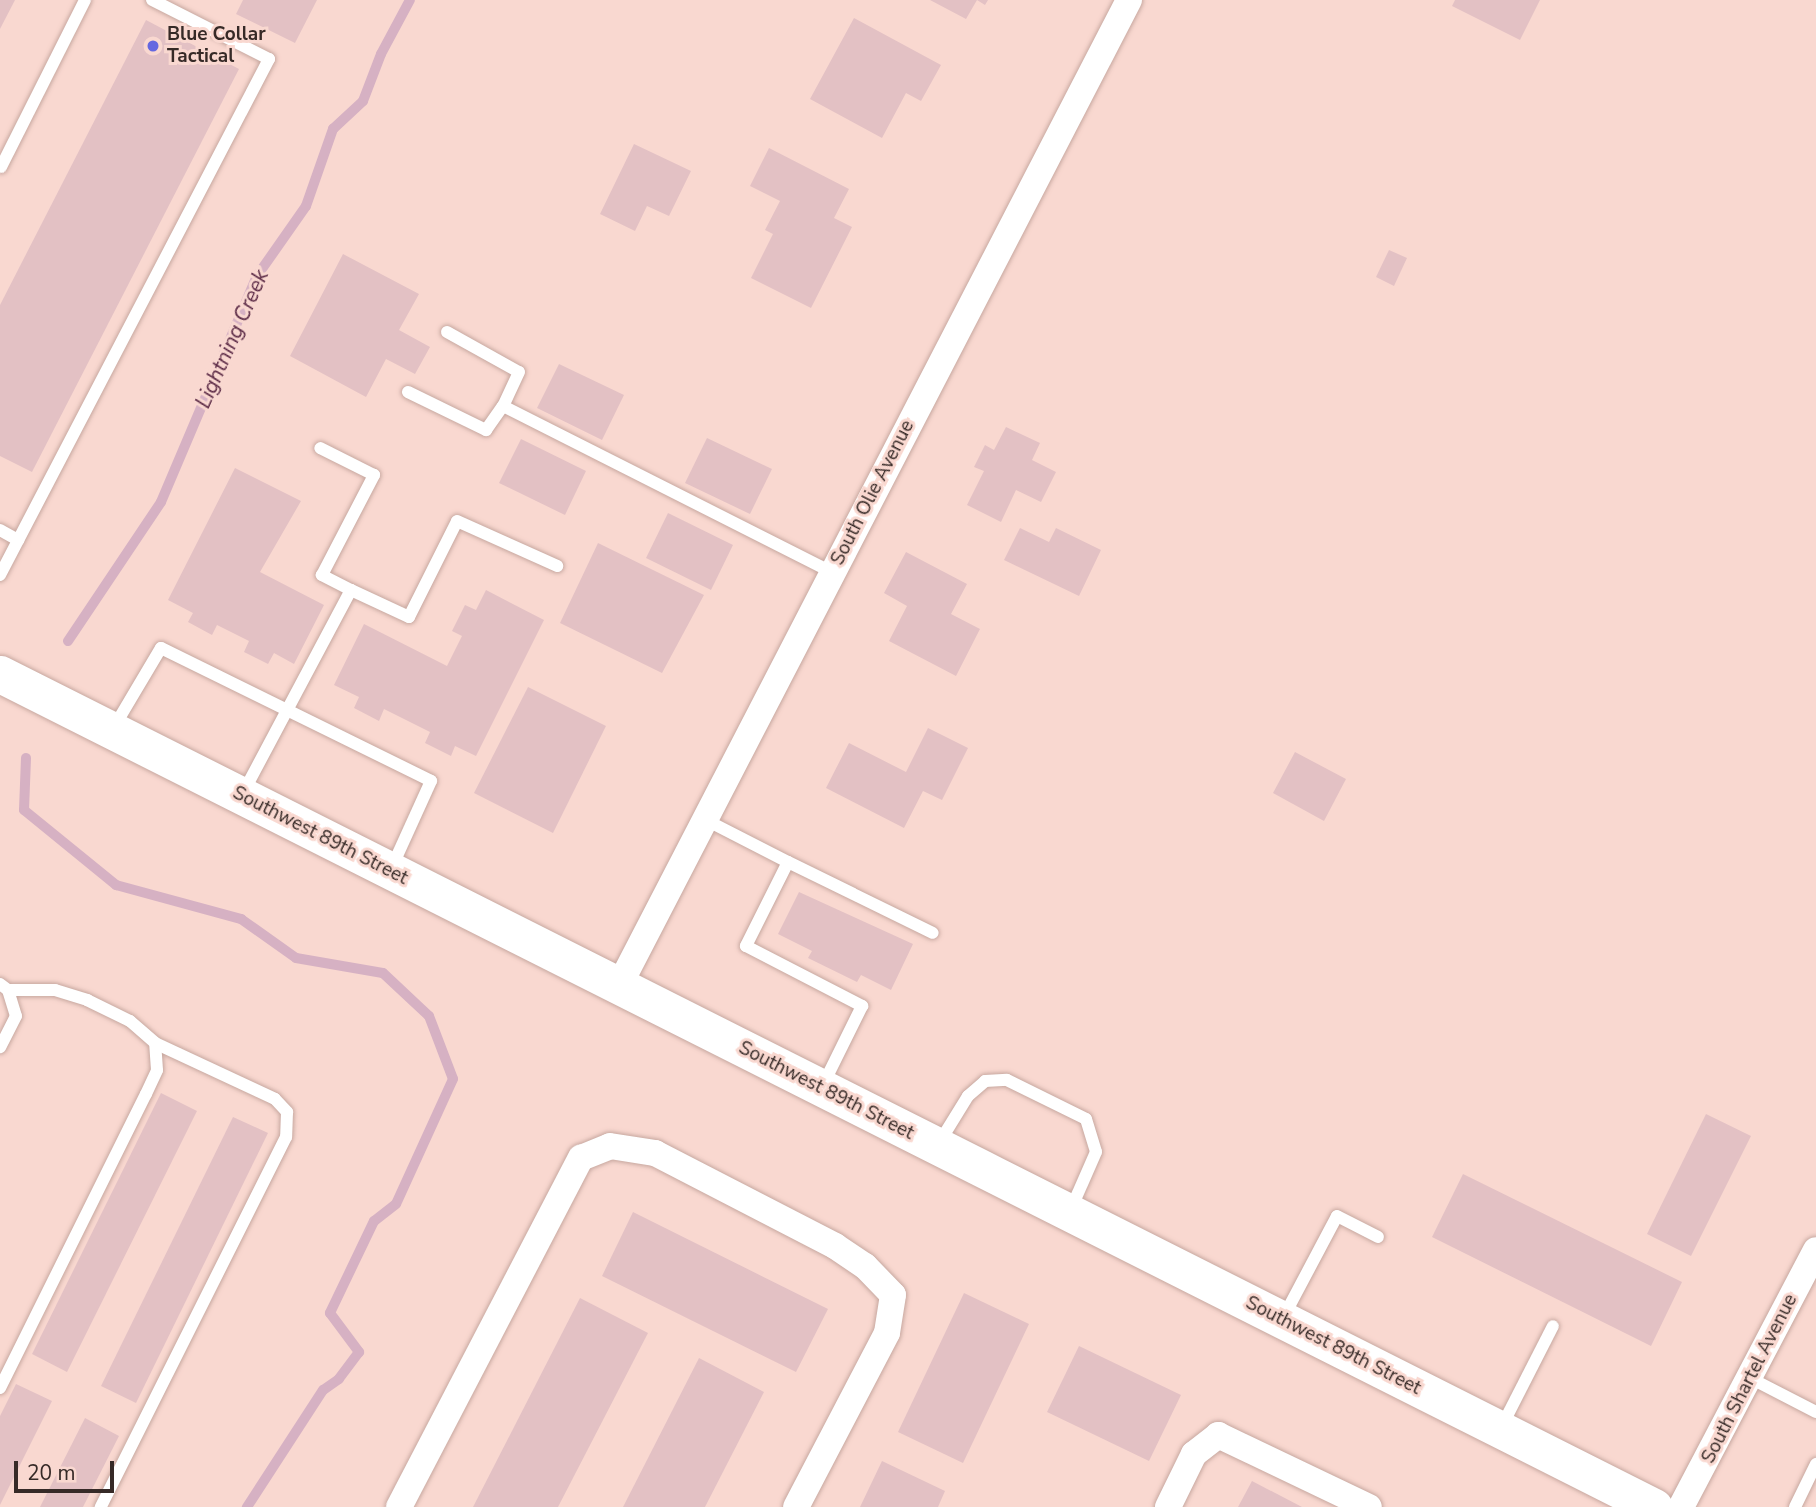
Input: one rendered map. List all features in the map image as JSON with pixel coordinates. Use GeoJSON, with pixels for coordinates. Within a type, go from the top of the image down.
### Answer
{"type":"FeatureCollection","features":[{"type":"Feature","properties":{"kind":"main road","name":"Southwest 89th Street"},"geometry":{"type":"LineString","coordinates":[[0,674],[1654,1507]]}},
{"type":"Feature","properties":{"kind":"street","name":"South Olie Avenue"},"geometry":{"type":"LineString","coordinates":[[619,986],[1129,0]]}},
{"type":"Feature","properties":{"kind":"street"},"geometry":{"type":"LineString","coordinates":[[399,1507],[580,1158],[610,1146],[654,1153],[835,1246],[865,1266],[892,1296],[887,1333],[796,1507]]}},
{"type":"Feature","properties":{"kind":"street","name":"South Shartel Avenue"},"geometry":{"type":"LineString","coordinates":[[1681,1507],[1816,1250]]}},
{"type":"Feature","properties":{"kind":"street"},"geometry":{"type":"LineString","coordinates":[[1168,1507],[1194,1454],[1218,1435],[1369,1507]]}},
{"type":"Feature","properties":{"kind":"lane"},"geometry":{"type":"LineString","coordinates":[[0,168],[85,0]]}},
{"type":"Feature","properties":{"kind":"lane"},"geometry":{"type":"LineString","coordinates":[[0,575],[269,59],[152,0]]}},
{"type":"Feature","properties":{"kind":"lane"},"geometry":{"type":"LineString","coordinates":[[408,392],[486,430],[503,406],[519,372],[447,332]]}},
{"type":"Feature","properties":{"kind":"lane"},"geometry":{"type":"LineString","coordinates":[[503,406],[832,573]]}},
{"type":"Feature","properties":{"kind":"lane"},"geometry":{"type":"LineString","coordinates":[[320,448],[374,475],[322,575],[351,590],[409,617],[457,521],[557,566]]}},
{"type":"Feature","properties":{"kind":"lane"},"geometry":{"type":"LineString","coordinates":[[0,530],[18,540]]}},
{"type":"Feature","properties":{"kind":"lane"},"geometry":{"type":"LineString","coordinates":[[242,796],[351,590]]}},
{"type":"Feature","properties":{"kind":"lane"},"geometry":{"type":"LineString","coordinates":[[112,730],[161,648],[431,781],[390,871]]}},
{"type":"Feature","properties":{"kind":"lane"},"geometry":{"type":"LineString","coordinates":[[704,819],[933,933]]}},
{"type":"Feature","properties":{"kind":"lane"},"geometry":{"type":"LineString","coordinates":[[788,862],[746,946],[862,1006],[821,1088]]}},
{"type":"Feature","properties":{"kind":"lane"},"geometry":{"type":"LineString","coordinates":[[0,1047],[16,1016],[4,987],[55,990],[88,1000],[130,1021],[155,1043],[275,1099],[287,1112],[286,1137],[101,1507]]}},
{"type":"Feature","properties":{"kind":"lane"},"geometry":{"type":"LineString","coordinates":[[0,1388],[157,1070],[155,1043]]}},
{"type":"Feature","properties":{"kind":"lane"},"geometry":{"type":"LineString","coordinates":[[937,1147],[968,1096],[985,1081],[1007,1080],[1086,1119],[1096,1152],[1069,1213]]}},
{"type":"Feature","properties":{"kind":"lane"},"geometry":{"type":"LineString","coordinates":[[1282,1320],[1337,1216],[1378,1237]]}},
{"type":"Feature","properties":{"kind":"lane"},"geometry":{"type":"LineString","coordinates":[[1500,1430],[1553,1326]]}},
{"type":"Feature","properties":{"kind":"lane"},"geometry":{"type":"LineString","coordinates":[[1750,1378],[1816,1412]]}},
{"type":"Feature","properties":{"kind":"lane"},"geometry":{"type":"LineString","coordinates":[[1795,1507],[1816,1464]]}},
{"type":"Feature","properties":{"kind":"building"},"geometry":{"type":"Polygon","coordinates":[[[0,0],[15,0],[0,29],[0,0]]]}},
{"type":"Feature","properties":{"kind":"building"},"geometry":{"type":"Polygon","coordinates":[[[243,0],[317,0],[295,43],[236,14],[243,0]]]}},
{"type":"Feature","properties":{"kind":"building"},"geometry":{"type":"Polygon","coordinates":[[[930,0],[977,0],[966,19],[930,0]]]}},
{"type":"Feature","properties":{"kind":"building"},"geometry":{"type":"Polygon","coordinates":[[[1455,0],[1540,0],[1520,40],[1452,6],[1455,0]]]}},
{"type":"Feature","properties":{"kind":"building"},"geometry":{"type":"Polygon","coordinates":[[[854,18],[941,65],[921,101],[906,93],[882,138],[810,99],[854,18]]]}},
{"type":"Feature","properties":{"kind":"building"},"geometry":{"type":"Polygon","coordinates":[[[146,20],[239,69],[32,472],[0,456],[0,305],[146,20]]]}},
{"type":"Feature","properties":{"kind":"building"},"geometry":{"type":"Polygon","coordinates":[[[634,144],[691,171],[669,216],[647,206],[635,231],[600,214],[634,144]]]}},
{"type":"Feature","properties":{"kind":"building"},"geometry":{"type":"Polygon","coordinates":[[[769,148],[849,189],[834,218],[852,227],[811,308],[751,278],[773,234],[765,230],[780,201],[750,186],[769,148]]]}},
{"type":"Feature","properties":{"kind":"building"},"geometry":{"type":"Polygon","coordinates":[[[1389,250],[1407,258],[1394,286],[1376,277],[1389,250]]]}},
{"type":"Feature","properties":{"kind":"building"},"geometry":{"type":"Polygon","coordinates":[[[343,254],[419,294],[399,330],[430,347],[415,374],[386,359],[366,397],[290,356],[343,254]]]}},
{"type":"Feature","properties":{"kind":"building"},"geometry":{"type":"Polygon","coordinates":[[[559,364],[624,395],[602,440],[537,408],[559,364]]]}},
{"type":"Feature","properties":{"kind":"building"},"geometry":{"type":"Polygon","coordinates":[[[1006,427],[1040,443],[1032,460],[1056,472],[1041,502],[1016,490],[1001,522],[967,505],[984,471],[974,467],[985,445],[994,450],[1006,427]]]}},
{"type":"Feature","properties":{"kind":"building"},"geometry":{"type":"Polygon","coordinates":[[[707,438],[772,469],[750,514],[685,483],[707,438]]]}},
{"type":"Feature","properties":{"kind":"building"},"geometry":{"type":"Polygon","coordinates":[[[521,439],[586,471],[565,515],[499,483],[521,439]]]}},
{"type":"Feature","properties":{"kind":"building"},"geometry":{"type":"Polygon","coordinates":[[[235,468],[301,501],[260,572],[324,605],[294,664],[274,653],[268,664],[244,652],[249,641],[217,625],[212,635],[188,622],[193,613],[168,600],[235,468]]]}},
{"type":"Feature","properties":{"kind":"building"},"geometry":{"type":"Polygon","coordinates":[[[668,513],[733,545],[711,590],[646,558],[668,513]]]}},
{"type":"Feature","properties":{"kind":"building"},"geometry":{"type":"Polygon","coordinates":[[[1020,528],[1049,542],[1056,528],[1101,550],[1079,596],[1004,560],[1020,528]]]}},
{"type":"Feature","properties":{"kind":"building"},"geometry":{"type":"Polygon","coordinates":[[[598,543],[704,595],[662,673],[560,623],[598,543]]]}},
{"type":"Feature","properties":{"kind":"building"},"geometry":{"type":"Polygon","coordinates":[[[906,552],[967,584],[951,614],[980,629],[956,676],[889,641],[907,606],[884,593],[906,552]]]}},
{"type":"Feature","properties":{"kind":"building"},"geometry":{"type":"Polygon","coordinates":[[[486,590],[544,620],[476,756],[455,746],[451,756],[425,743],[430,732],[384,709],[379,721],[354,708],[359,697],[334,685],[364,624],[447,666],[462,636],[452,631],[465,605],[476,610],[486,590]]]}},
{"type":"Feature","properties":{"kind":"building"},"geometry":{"type":"Polygon","coordinates":[[[528,687],[606,726],[553,833],[474,793],[528,687]]]}},
{"type":"Feature","properties":{"kind":"building"},"geometry":{"type":"Polygon","coordinates":[[[928,728],[968,748],[942,800],[923,791],[904,828],[826,788],[849,743],[906,772],[928,728]]]}},
{"type":"Feature","properties":{"kind":"building"},"geometry":{"type":"Polygon","coordinates":[[[1295,752],[1346,779],[1324,821],[1273,793],[1295,752]]]}},
{"type":"Feature","properties":{"kind":"building"},"geometry":{"type":"Polygon","coordinates":[[[799,892],[913,944],[891,990],[861,975],[857,982],[808,958],[812,951],[778,934],[799,892]]]}},
{"type":"Feature","properties":{"kind":"building"},"geometry":{"type":"Polygon","coordinates":[[[161,1093],[197,1111],[67,1372],[32,1354],[161,1093]]]}},
{"type":"Feature","properties":{"kind":"building"},"geometry":{"type":"Polygon","coordinates":[[[1706,1114],[1751,1136],[1691,1256],[1647,1234],[1706,1114]]]}},
{"type":"Feature","properties":{"kind":"building"},"geometry":{"type":"Polygon","coordinates":[[[233,1117],[268,1133],[136,1403],[101,1386],[233,1117]]]}},
{"type":"Feature","properties":{"kind":"building"},"geometry":{"type":"Polygon","coordinates":[[[1463,1174],[1682,1282],[1651,1346],[1432,1237],[1463,1174]]]}},
{"type":"Feature","properties":{"kind":"building"},"geometry":{"type":"Polygon","coordinates":[[[633,1212],[828,1309],[796,1372],[602,1276],[633,1212]]]}},
{"type":"Feature","properties":{"kind":"building"},"geometry":{"type":"Polygon","coordinates":[[[964,1293],[1029,1324],[963,1463],[898,1432],[964,1293]]]}},
{"type":"Feature","properties":{"kind":"building"},"geometry":{"type":"Polygon","coordinates":[[[580,1298],[648,1333],[558,1507],[473,1507],[580,1298]]]}},
{"type":"Feature","properties":{"kind":"building"},"geometry":{"type":"Polygon","coordinates":[[[1079,1346],[1181,1395],[1149,1461],[1047,1412],[1079,1346]]]}},
{"type":"Feature","properties":{"kind":"building"},"geometry":{"type":"Polygon","coordinates":[[[699,1358],[764,1392],[705,1507],[623,1507],[699,1358]]]}},
{"type":"Feature","properties":{"kind":"building"},"geometry":{"type":"Polygon","coordinates":[[[16,1384],[52,1401],[0,1505],[0,1416],[16,1384]]]}},
{"type":"Feature","properties":{"kind":"building"},"geometry":{"type":"Polygon","coordinates":[[[85,1418],[119,1436],[83,1507],[40,1507],[85,1418]]]}},
{"type":"Feature","properties":{"kind":"building"},"geometry":{"type":"Polygon","coordinates":[[[882,1461],[945,1491],[938,1507],[860,1507],[882,1461]]]}},
{"type":"Feature","properties":{"kind":"building"},"geometry":{"type":"Polygon","coordinates":[[[1252,1481],[1302,1507],[1238,1507],[1252,1481]]]}},
{"type":"Feature","properties":{"kind":"waterway","name":"Lightning Creek"},"geometry":{"type":"LineString","coordinates":[[68,641],[161,502],[257,276],[306,206],[333,129],[363,101],[381,54],[410,0]]}},
{"type":"Feature","properties":{"kind":"waterway","name":"Lightning Creek"},"geometry":{"type":"LineString","coordinates":[[26,758],[24,810],[116,885],[241,919],[296,958],[383,973],[429,1016],[453,1079],[396,1204],[374,1221],[330,1313],[359,1352],[339,1379],[323,1390],[247,1507]]}},
{"type":"Feature","properties":{"kind":"place","name":"Blue Collar Tactical"},"geometry":{"type":"Point","coordinates":[153,46]}}]}
